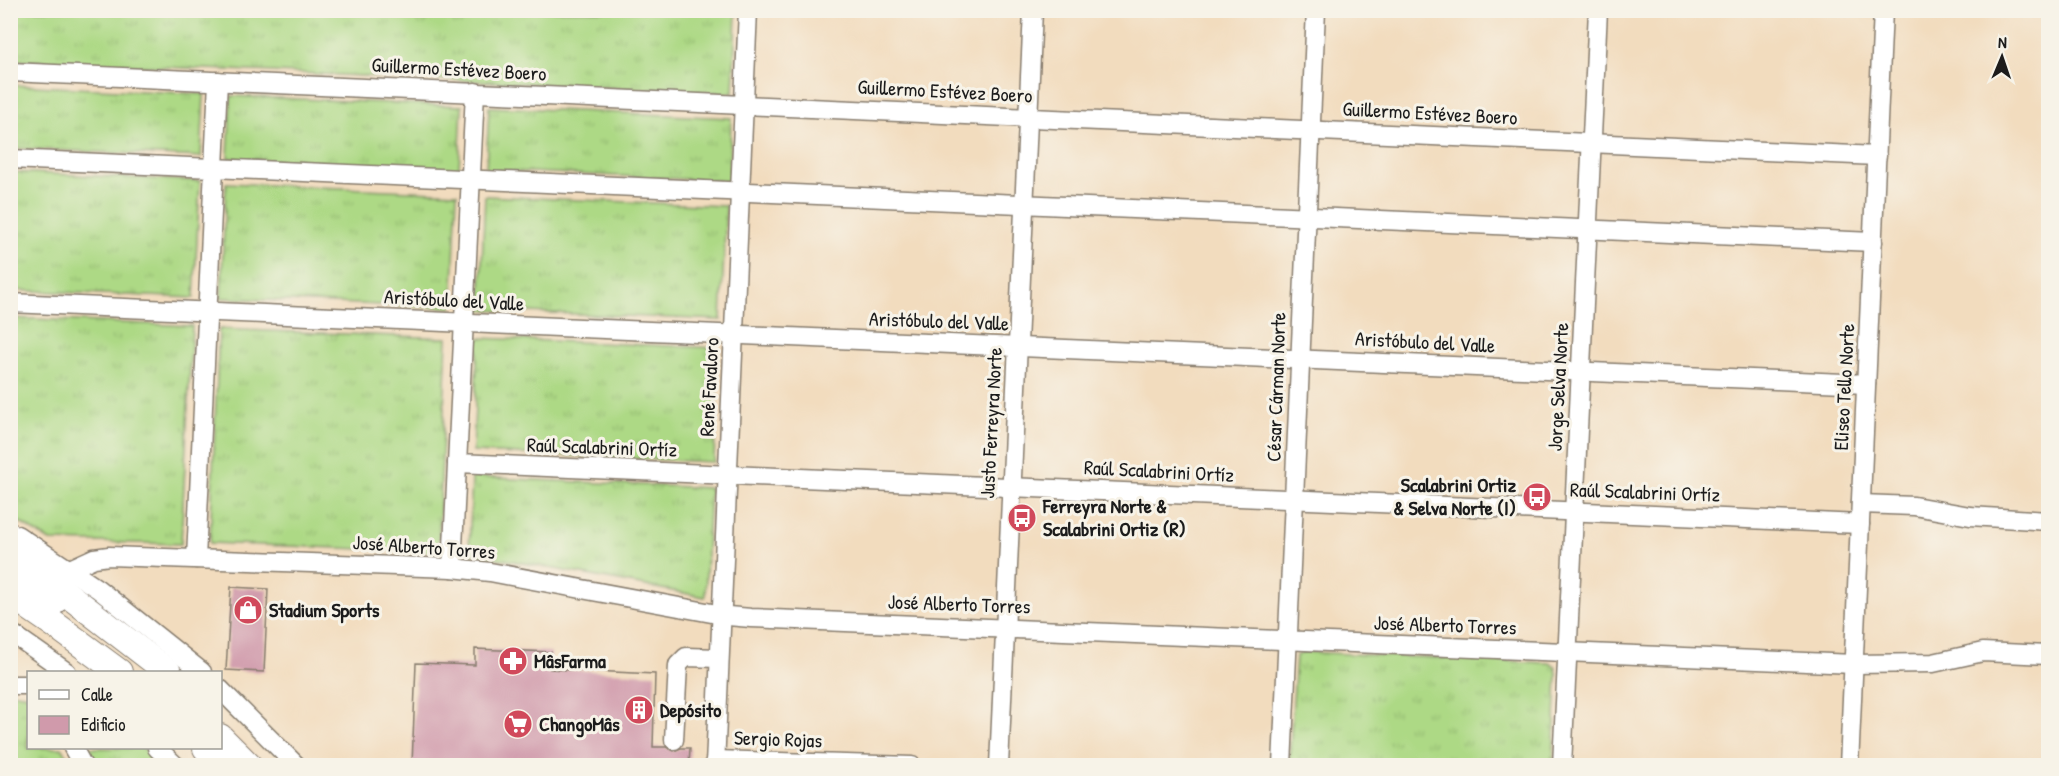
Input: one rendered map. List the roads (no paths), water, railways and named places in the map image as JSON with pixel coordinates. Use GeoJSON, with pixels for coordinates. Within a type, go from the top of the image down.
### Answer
{"type":"FeatureCollection","features":[{"type":"Feature","properties":{"kind":"highway"},"geometry":{"type":"LineString","coordinates":[[10,536],[57,588],[167,671]]}},
{"type":"Feature","properties":{"kind":"highway"},"geometry":{"type":"LineString","coordinates":[[10,572],[90,627],[147,671]]}},
{"type":"Feature","properties":{"kind":"highway"},"geometry":{"type":"LineString","coordinates":[[10,594],[118,671]]}},
{"type":"Feature","properties":{"kind":"highway"},"geometry":{"type":"LineString","coordinates":[[10,610],[98,671]]}},
{"type":"Feature","properties":{"kind":"highway"},"geometry":{"type":"LineString","coordinates":[[222,743],[249,765]]}},
{"type":"Feature","properties":{"kind":"highway"},"geometry":{"type":"LineString","coordinates":[[220,749],[224,765]]}},
{"type":"Feature","properties":{"kind":"street","name":"René Favaloro"},"geometry":{"type":"LineString","coordinates":[[715,763],[748,10]]}},
{"type":"Feature","properties":{"kind":"street","name":"Justo Ferreyra Norte"},"geometry":{"type":"LineString","coordinates":[[999,765],[1033,10]]}},
{"type":"Feature","properties":{"kind":"street","name":"César Cárman Norte"},"geometry":{"type":"LineString","coordinates":[[1282,765],[1316,10]]}},
{"type":"Feature","properties":{"kind":"street","name":"Jorge Selva Norte"},"geometry":{"type":"LineString","coordinates":[[1562,765],[1598,10]]}},
{"type":"Feature","properties":{"kind":"street","name":"Eliseo Tello Norte"},"geometry":{"type":"LineString","coordinates":[[1849,765],[1883,10]]}},
{"type":"Feature","properties":{"kind":"street","name":"Guillermo Estévez Boero"},"geometry":{"type":"LineString","coordinates":[[10,72],[1877,156]]}},
{"type":"Feature","properties":{"kind":"street"},"geometry":{"type":"LineString","coordinates":[[196,559],[218,81]]}},
{"type":"Feature","properties":{"kind":"street"},"geometry":{"type":"LineString","coordinates":[[452,568],[475,92]]}},
{"type":"Feature","properties":{"kind":"street"},"geometry":{"type":"LineString","coordinates":[[10,159],[1873,242]]}},
{"type":"Feature","properties":{"kind":"street","name":"Aristóbulo del Valle"},"geometry":{"type":"LineString","coordinates":[[10,303],[1866,384]]}},
{"type":"Feature","properties":{"kind":"street","name":"Raúl Scalabrini Ortíz"},"geometry":{"type":"LineString","coordinates":[[457,463],[1860,524]]}},
{"type":"Feature","properties":{"kind":"street"},"geometry":{"type":"LineString","coordinates":[[1861,504],[1914,506],[1970,516],[2049,521]]}},
{"type":"Feature","properties":{"kind":"street"},"geometry":{"type":"LineString","coordinates":[[10,531],[70,569],[134,616],[201,671]]}},
{"type":"Feature","properties":{"kind":"street","name":"José Alberto Torres"},"geometry":{"type":"LineString","coordinates":[[70,569],[94,558],[109,556],[452,568],[490,572],[721,615],[751,618],[1854,664],[1933,663],[1983,652],[2049,655]]}},
{"type":"Feature","properties":{"kind":"street"},"geometry":{"type":"LineString","coordinates":[[10,632],[59,670]]}},
{"type":"Feature","properties":{"kind":"street"},"geometry":{"type":"LineString","coordinates":[[674,740],[678,664],[686,657],[719,658]]}},
{"type":"Feature","properties":{"kind":"street"},"geometry":{"type":"LineString","coordinates":[[10,685],[27,685]]}},
{"type":"Feature","properties":{"kind":"street"},"geometry":{"type":"LineString","coordinates":[[222,691],[297,765]]}},
{"type":"Feature","properties":{"kind":"street"},"geometry":{"type":"LineString","coordinates":[[74,749],[83,765]]}},
{"type":"Feature","properties":{"kind":"street"},"geometry":{"type":"LineString","coordinates":[[159,749],[176,765]]}},
{"type":"Feature","properties":{"kind":"street","name":"Sergio Rojas"},"geometry":{"type":"LineString","coordinates":[[715,763],[912,765]]}},
{"type":"Feature","properties":{"kind":"place","name":"Scalabrini Ortiz & Selva Norte (I)"},"geometry":{"type":"Point","coordinates":[1537,497]}},
{"type":"Feature","properties":{"kind":"place","name":"Ferreyra Norte & Scalabrini Ortiz (R)"},"geometry":{"type":"Point","coordinates":[1022,518]}},
{"type":"Feature","properties":{"kind":"place","name":"Stadium Sports"},"geometry":{"type":"Point","coordinates":[248,610]}},
{"type":"Feature","properties":{"kind":"place","name":"MâsFarma"},"geometry":{"type":"Point","coordinates":[513,661]}},
{"type":"Feature","properties":{"kind":"place","name":"Depósito"},"geometry":{"type":"Point","coordinates":[639,710]}},
{"type":"Feature","properties":{"kind":"place","name":"ChangoMâs"},"geometry":{"type":"Point","coordinates":[518,724]}}]}
